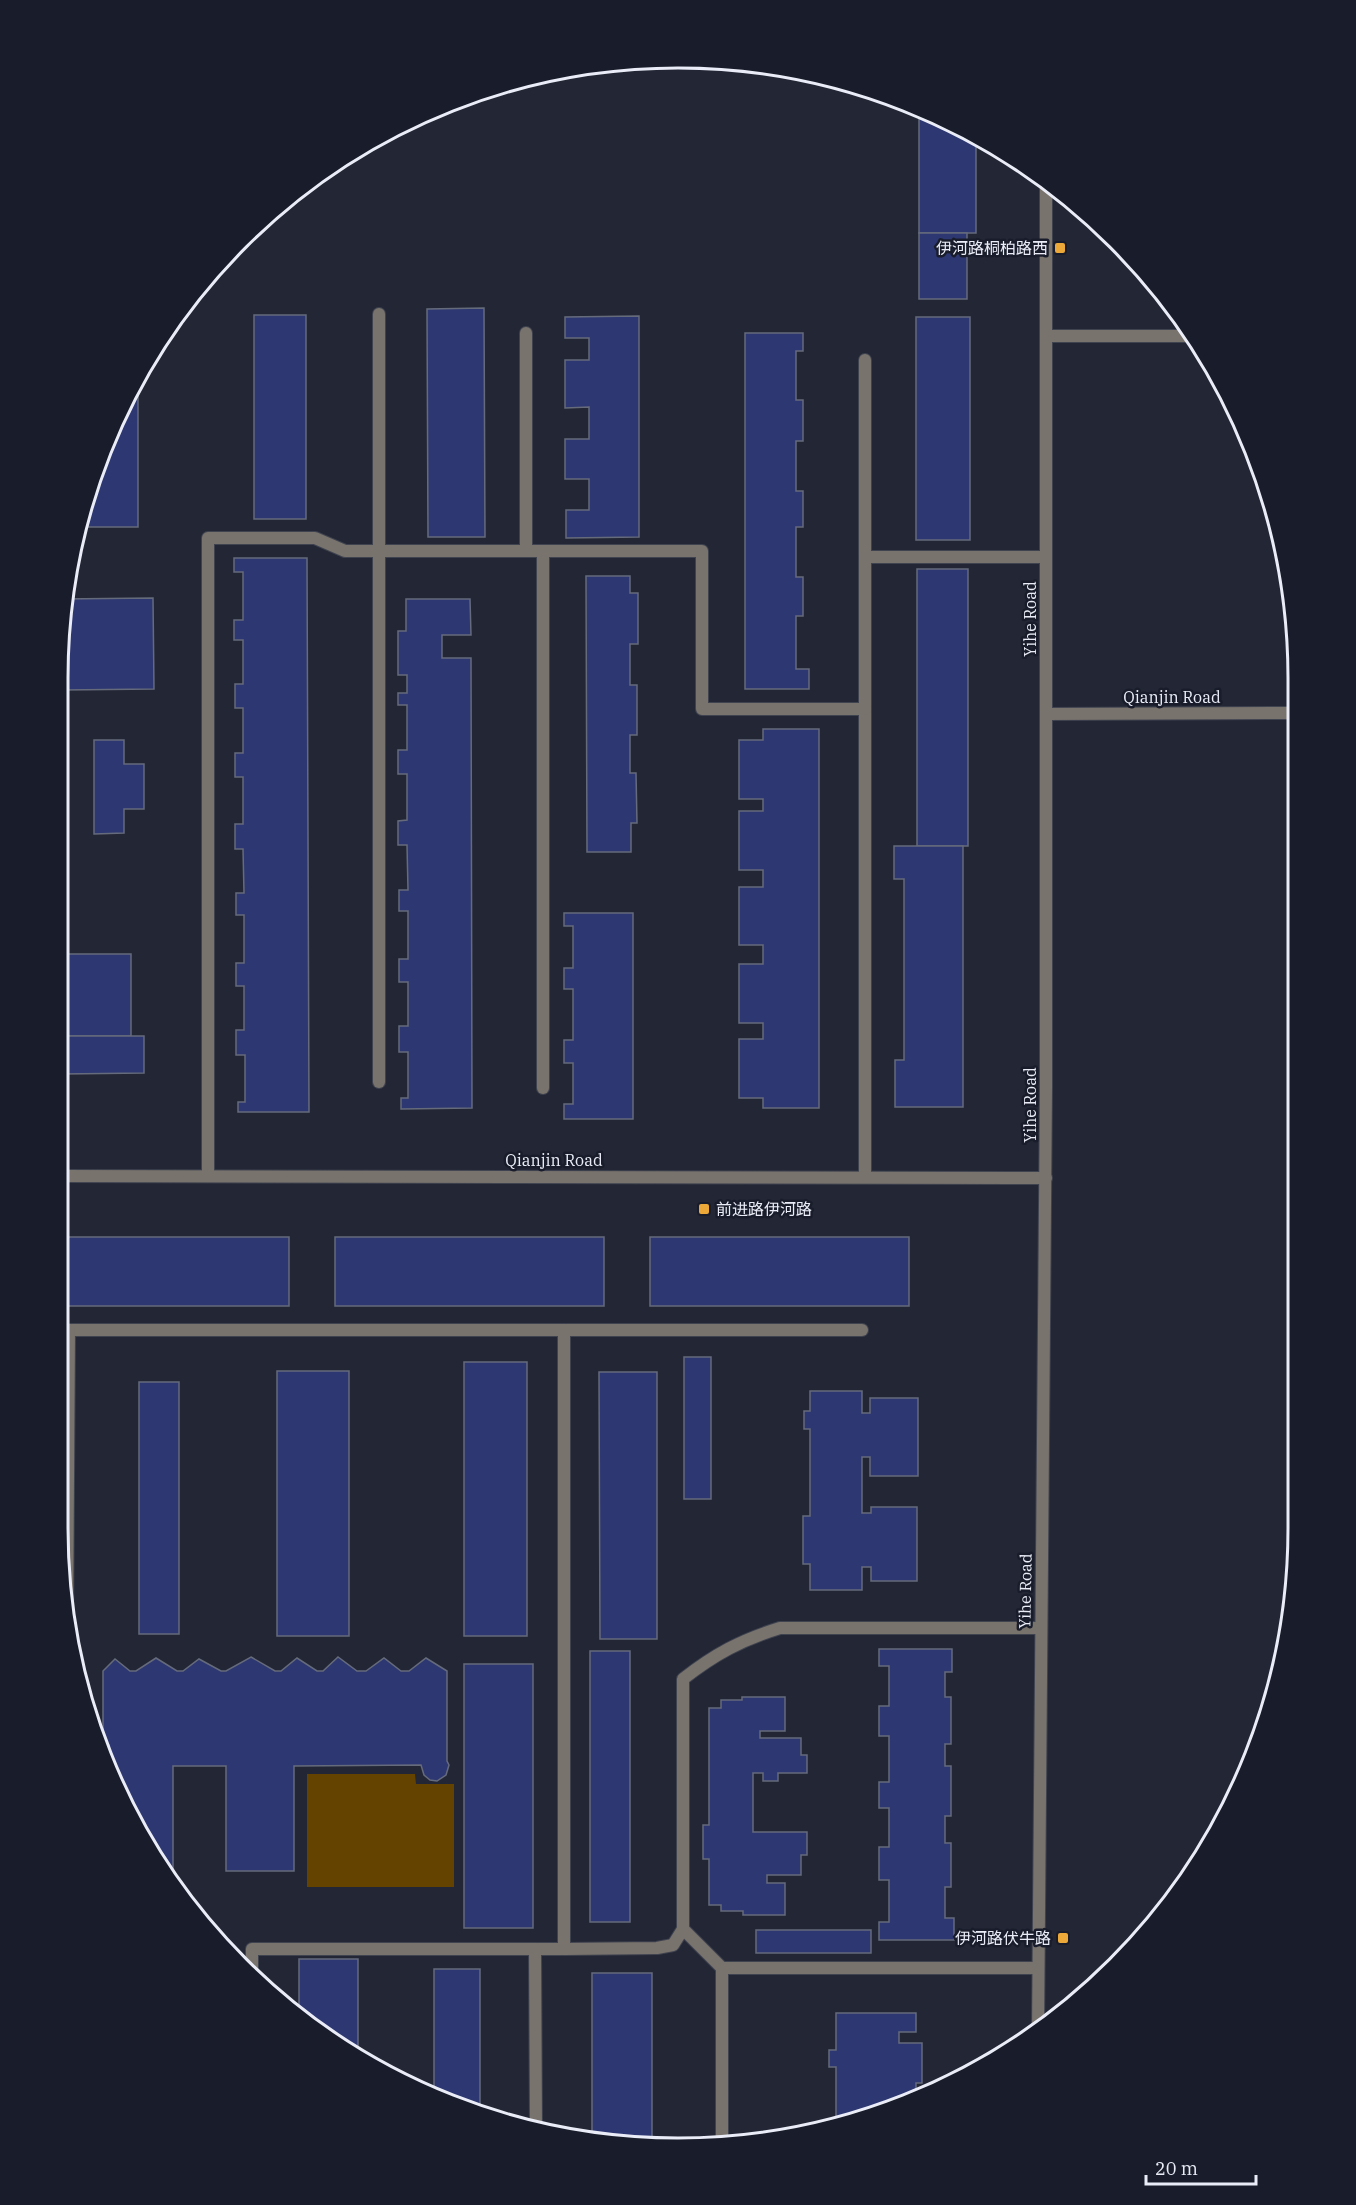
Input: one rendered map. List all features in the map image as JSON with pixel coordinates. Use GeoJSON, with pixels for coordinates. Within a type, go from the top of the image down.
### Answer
{"type":"FeatureCollection","features":[{"type":"Feature","properties":{"kind":"street","name":"Yihe Road"},"geometry":{"type":"LineString","coordinates":[[1038,2020],[1046,1178],[1046,191]]}},
{"type":"Feature","properties":{"kind":"street"},"geometry":{"type":"LineString","coordinates":[[379,314],[379,1082]]}},
{"type":"Feature","properties":{"kind":"street"},"geometry":{"type":"LineString","coordinates":[[526,333],[526,551]]}},
{"type":"Feature","properties":{"kind":"street"},"geometry":{"type":"LineString","coordinates":[[1046,336],[1184,336]]}},
{"type":"Feature","properties":{"kind":"street"},"geometry":{"type":"LineString","coordinates":[[865,360],[865,1177]]}},
{"type":"Feature","properties":{"kind":"street"},"geometry":{"type":"LineString","coordinates":[[208,1176],[208,538],[315,538],[345,551],[702,551],[702,709],[865,709]]}},
{"type":"Feature","properties":{"kind":"street"},"geometry":{"type":"LineString","coordinates":[[543,551],[543,1088]]}},
{"type":"Feature","properties":{"kind":"street"},"geometry":{"type":"LineString","coordinates":[[865,557],[1046,557]]}},
{"type":"Feature","properties":{"kind":"street","name":"Qianjin Road"},"geometry":{"type":"LineString","coordinates":[[1046,714],[1288,713]]}},
{"type":"Feature","properties":{"kind":"street","name":"Qianjin Road"},"geometry":{"type":"LineString","coordinates":[[68,1176],[1046,1178]]}},
{"type":"Feature","properties":{"kind":"street"},"geometry":{"type":"LineString","coordinates":[[68,1330],[862,1330]]}},
{"type":"Feature","properties":{"kind":"street"},"geometry":{"type":"LineString","coordinates":[[564,1330],[564,1949]]}},
{"type":"Feature","properties":{"kind":"street"},"geometry":{"type":"LineString","coordinates":[[252,1965],[252,1949],[564,1949],[657,1948],[673,1945],[683,1929],[683,1679],[709,1659],[751,1637],[780,1629],[1041,1628]]}},
{"type":"Feature","properties":{"kind":"street"},"geometry":{"type":"LineString","coordinates":[[683,1929],[722,1968],[1038,1968]]}},
{"type":"Feature","properties":{"kind":"street"},"geometry":{"type":"LineString","coordinates":[[535,1949],[536,2121]]}},
{"type":"Feature","properties":{"kind":"street"},"geometry":{"type":"LineString","coordinates":[[722,1968],[722,2136]]}},
{"type":"Feature","properties":{"kind":"shaded area"},"geometry":{"type":"Polygon","coordinates":[[[307,1774],[415,1774],[416,1784],[454,1784],[454,1887],[307,1887],[307,1774]]]}},
{"type":"Feature","properties":{"kind":"building"},"geometry":{"type":"Polygon","coordinates":[[[919,117],[976,145],[976,233],[919,233],[919,117]]]}},
{"type":"Feature","properties":{"kind":"building"},"geometry":{"type":"Polygon","coordinates":[[[919,233],[967,233],[967,299],[919,299],[919,233]]]}},
{"type":"Feature","properties":{"kind":"building"},"geometry":{"type":"Polygon","coordinates":[[[484,308],[485,537],[428,537],[427,309],[484,308]]]}},
{"type":"Feature","properties":{"kind":"building"},"geometry":{"type":"Polygon","coordinates":[[[254,315],[306,315],[306,519],[254,519],[254,315]]]}},
{"type":"Feature","properties":{"kind":"building"},"geometry":{"type":"Polygon","coordinates":[[[639,316],[639,537],[566,538],[566,510],[589,510],[589,479],[565,479],[565,439],[589,439],[589,407],[565,408],[565,360],[589,360],[589,338],[565,338],[565,317],[639,316]]]}},
{"type":"Feature","properties":{"kind":"building"},"geometry":{"type":"Polygon","coordinates":[[[916,317],[970,317],[970,540],[916,540],[916,317]]]}},
{"type":"Feature","properties":{"kind":"building"},"geometry":{"type":"Polygon","coordinates":[[[745,333],[803,333],[803,351],[796,351],[796,400],[803,400],[803,441],[796,441],[796,491],[803,491],[803,527],[796,527],[796,577],[803,577],[803,616],[796,616],[796,669],[809,669],[809,689],[745,689],[745,333]]]}},
{"type":"Feature","properties":{"kind":"building"},"geometry":{"type":"Polygon","coordinates":[[[138,393],[138,527],[86,527],[114,444],[138,393]]]}},
{"type":"Feature","properties":{"kind":"building"},"geometry":{"type":"Polygon","coordinates":[[[234,558],[307,558],[309,1112],[238,1112],[238,1102],[245,1102],[245,1055],[236,1055],[236,1030],[244,1030],[244,986],[236,986],[236,963],[244,963],[244,915],[236,915],[236,893],[244,893],[243,849],[235,849],[235,824],[243,824],[243,777],[235,777],[235,753],[243,753],[243,708],[235,708],[235,684],[243,684],[243,640],[234,640],[234,620],[243,620],[243,572],[234,572],[234,558]]]}},
{"type":"Feature","properties":{"kind":"building"},"geometry":{"type":"Polygon","coordinates":[[[917,569],[968,569],[968,846],[917,846],[917,569]]]}},
{"type":"Feature","properties":{"kind":"building"},"geometry":{"type":"Polygon","coordinates":[[[586,576],[630,576],[630,593],[638,593],[638,644],[630,644],[630,685],[637,685],[637,735],[630,735],[630,773],[636,773],[637,823],[631,823],[631,852],[587,852],[586,576]]]}},
{"type":"Feature","properties":{"kind":"building"},"geometry":{"type":"Polygon","coordinates":[[[153,598],[154,689],[68,690],[73,599],[153,598]]]}},
{"type":"Feature","properties":{"kind":"building"},"geometry":{"type":"Polygon","coordinates":[[[406,599],[470,599],[471,635],[442,635],[442,658],[471,658],[472,1108],[401,1109],[401,1098],[408,1098],[408,1052],[399,1052],[399,1026],[408,1026],[408,982],[399,982],[399,959],[408,959],[408,911],[399,911],[399,890],[408,890],[407,845],[398,845],[398,821],[407,820],[407,774],[398,774],[398,750],[407,750],[407,705],[398,705],[398,693],[407,693],[407,675],[398,675],[398,631],[406,631],[406,599]]]}},
{"type":"Feature","properties":{"kind":"building"},"geometry":{"type":"Polygon","coordinates":[[[763,729],[819,729],[819,1108],[763,1108],[763,1098],[739,1098],[739,1039],[763,1039],[763,1023],[739,1023],[739,964],[763,964],[763,945],[739,945],[739,887],[763,887],[763,870],[739,870],[739,811],[763,811],[763,799],[739,799],[739,740],[763,740],[763,729]]]}},
{"type":"Feature","properties":{"kind":"building"},"geometry":{"type":"Polygon","coordinates":[[[94,740],[124,740],[124,764],[144,764],[144,809],[124,809],[124,833],[94,834],[94,740]]]}},
{"type":"Feature","properties":{"kind":"building"},"geometry":{"type":"Polygon","coordinates":[[[894,846],[963,846],[963,1107],[895,1107],[895,1060],[904,1060],[904,879],[894,879],[894,846]]]}},
{"type":"Feature","properties":{"kind":"building"},"geometry":{"type":"Polygon","coordinates":[[[564,913],[633,913],[633,1119],[564,1119],[564,1104],[573,1104],[573,1063],[564,1063],[564,1040],[573,1040],[573,989],[564,989],[564,968],[573,968],[573,926],[564,926],[564,913]]]}},
{"type":"Feature","properties":{"kind":"building"},"geometry":{"type":"Polygon","coordinates":[[[68,954],[131,954],[131,1036],[68,1036],[68,954]]]}},
{"type":"Feature","properties":{"kind":"building"},"geometry":{"type":"Polygon","coordinates":[[[68,1036],[144,1036],[144,1073],[68,1074],[68,1036]]]}},
{"type":"Feature","properties":{"kind":"building"},"geometry":{"type":"Polygon","coordinates":[[[68,1237],[289,1237],[289,1306],[68,1306],[68,1237]]]}},
{"type":"Feature","properties":{"kind":"building"},"geometry":{"type":"Polygon","coordinates":[[[335,1237],[604,1237],[604,1306],[335,1306],[335,1237]]]}},
{"type":"Feature","properties":{"kind":"building"},"geometry":{"type":"Polygon","coordinates":[[[650,1237],[909,1237],[909,1306],[650,1306],[650,1237]]]}},
{"type":"Feature","properties":{"kind":"building"},"geometry":{"type":"Polygon","coordinates":[[[684,1357],[711,1357],[711,1499],[684,1499],[684,1357]]]}},
{"type":"Feature","properties":{"kind":"building"},"geometry":{"type":"Polygon","coordinates":[[[464,1362],[527,1362],[527,1636],[464,1636],[464,1362]]]}},
{"type":"Feature","properties":{"kind":"building"},"geometry":{"type":"Polygon","coordinates":[[[277,1371],[349,1371],[349,1636],[277,1636],[277,1371]]]}},
{"type":"Feature","properties":{"kind":"building"},"geometry":{"type":"Polygon","coordinates":[[[599,1372],[657,1372],[657,1639],[600,1639],[599,1372]]]}},
{"type":"Feature","properties":{"kind":"building"},"geometry":{"type":"Polygon","coordinates":[[[139,1382],[179,1382],[179,1634],[139,1634],[139,1382]]]}},
{"type":"Feature","properties":{"kind":"building"},"geometry":{"type":"Polygon","coordinates":[[[810,1391],[862,1391],[862,1413],[870,1413],[870,1398],[918,1398],[918,1476],[870,1476],[870,1457],[862,1457],[862,1513],[871,1513],[871,1507],[917,1507],[917,1581],[871,1581],[871,1567],[862,1567],[862,1590],[810,1590],[810,1564],[803,1564],[803,1516],[810,1516],[810,1429],[804,1429],[804,1411],[810,1411],[810,1391]]]}},
{"type":"Feature","properties":{"kind":"building"},"geometry":{"type":"Polygon","coordinates":[[[879,1649],[952,1649],[952,1672],[945,1672],[945,1697],[951,1697],[951,1744],[945,1744],[945,1766],[951,1766],[951,1816],[945,1816],[945,1843],[951,1843],[951,1887],[945,1887],[945,1918],[954,1918],[954,1940],[879,1940],[879,1922],[889,1922],[889,1880],[879,1880],[879,1847],[889,1847],[889,1808],[879,1808],[879,1782],[889,1782],[889,1736],[879,1736],[879,1706],[889,1706],[889,1666],[879,1666],[879,1649]]]}},
{"type":"Feature","properties":{"kind":"building"},"geometry":{"type":"Polygon","coordinates":[[[590,1651],[630,1651],[630,1922],[590,1922],[590,1651]]]}},
{"type":"Feature","properties":{"kind":"building"},"geometry":{"type":"Polygon","coordinates":[[[251,1657],[275,1671],[281,1671],[297,1658],[317,1671],[323,1671],[338,1657],[357,1671],[366,1671],[384,1658],[401,1671],[409,1671],[426,1658],[447,1671],[447,1761],[449,1765],[446,1775],[437,1781],[430,1780],[424,1775],[421,1765],[294,1766],[294,1871],[226,1871],[226,1766],[173,1766],[173,1870],[130,1797],[103,1731],[103,1671],[115,1659],[130,1671],[136,1671],[156,1658],[177,1671],[183,1671],[199,1659],[221,1671],[226,1671],[251,1657]]]}},
{"type":"Feature","properties":{"kind":"building"},"geometry":{"type":"Polygon","coordinates":[[[464,1664],[533,1664],[533,1928],[464,1928],[464,1664]]]}},
{"type":"Feature","properties":{"kind":"building"},"geometry":{"type":"Polygon","coordinates":[[[742,1697],[785,1697],[785,1731],[760,1731],[760,1738],[801,1738],[801,1755],[807,1755],[807,1773],[778,1773],[778,1781],[763,1781],[763,1773],[753,1773],[753,1832],[807,1832],[807,1855],[801,1855],[801,1875],[767,1875],[767,1883],[785,1883],[785,1915],[743,1915],[743,1911],[721,1911],[721,1905],[709,1905],[709,1859],[703,1859],[703,1825],[709,1825],[709,1708],[721,1708],[721,1700],[742,1700],[742,1697]]]}},
{"type":"Feature","properties":{"kind":"building"},"geometry":{"type":"Polygon","coordinates":[[[756,1930],[871,1930],[871,1953],[756,1953],[756,1930]]]}},
{"type":"Feature","properties":{"kind":"building"},"geometry":{"type":"Polygon","coordinates":[[[299,1959],[358,1959],[358,2047],[299,2005],[299,1959]]]}},
{"type":"Feature","properties":{"kind":"building"},"geometry":{"type":"Polygon","coordinates":[[[434,1969],[480,1969],[480,2104],[434,2087],[434,1969]]]}},
{"type":"Feature","properties":{"kind":"building"},"geometry":{"type":"Polygon","coordinates":[[[592,1973],[652,1973],[652,2137],[592,2131],[592,1973]]]}},
{"type":"Feature","properties":{"kind":"building"},"geometry":{"type":"Polygon","coordinates":[[[836,2013],[916,2013],[916,2032],[899,2032],[899,2043],[922,2043],[922,2083],[916,2083],[916,2089],[912,2091],[836,2117],[836,2067],[829,2067],[829,2050],[836,2050],[836,2013]]]}},
{"type":"Feature","properties":{"kind":"place","name":"伊河路桐柏路西"},"geometry":{"type":"Point","coordinates":[1060,248]}},
{"type":"Feature","properties":{"kind":"place","name":"前进路伊河路"},"geometry":{"type":"Point","coordinates":[704,1209]}},
{"type":"Feature","properties":{"kind":"place","name":"伊河路伏牛路"},"geometry":{"type":"Point","coordinates":[1063,1938]}}]}
